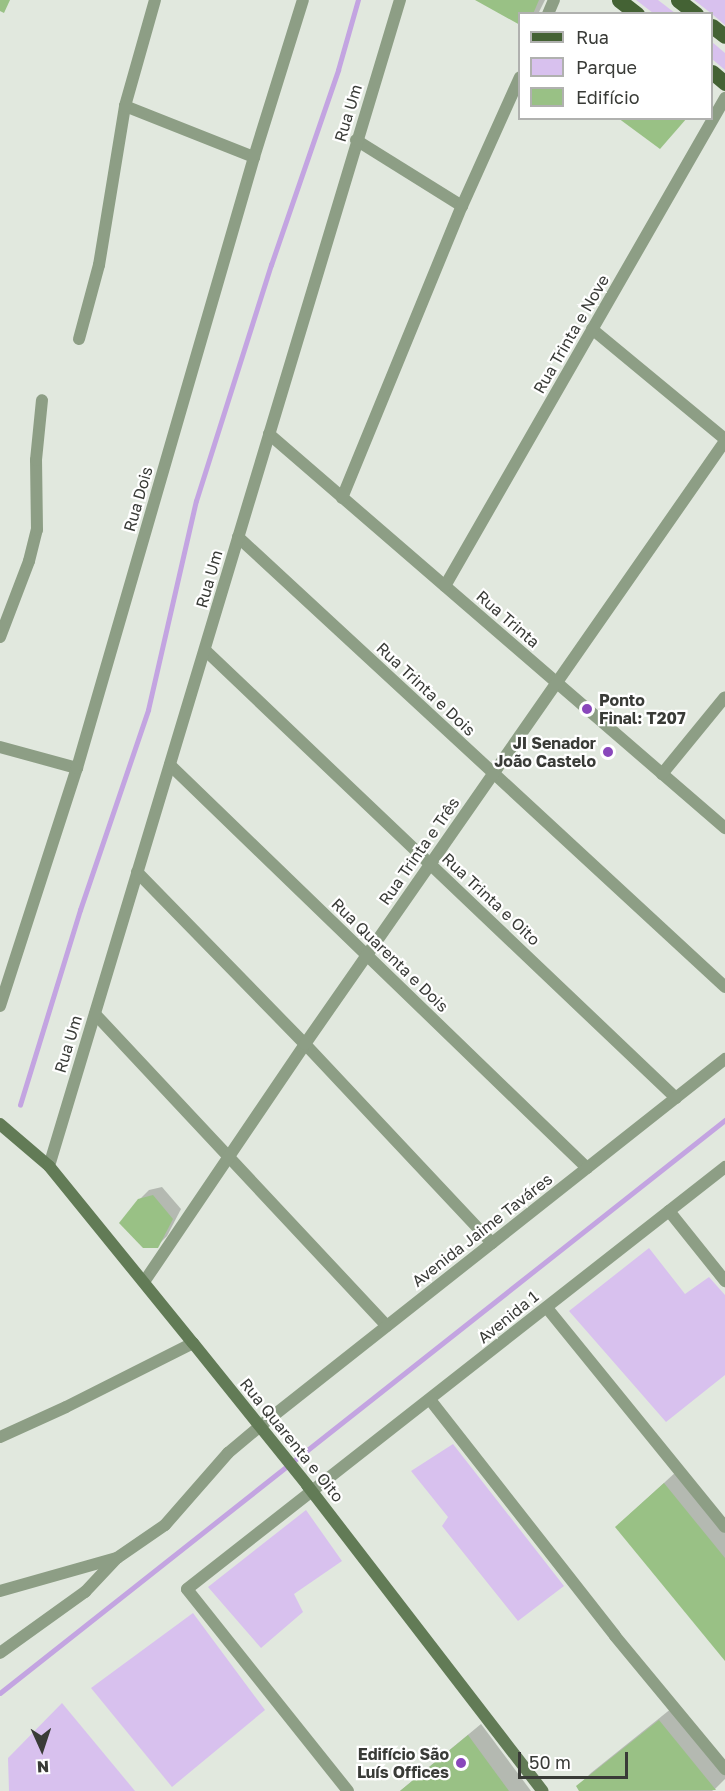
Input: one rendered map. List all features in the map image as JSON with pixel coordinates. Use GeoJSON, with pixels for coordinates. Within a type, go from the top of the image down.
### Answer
{"type":"FeatureCollection","features":[{"type":"Feature","properties":{"kind":"main road"},"geometry":{"type":"LineString","coordinates":[[620,0],[635,12]]}},
{"type":"Feature","properties":{"kind":"main road"},"geometry":{"type":"LineString","coordinates":[[678,0],[693,12]]}},
{"type":"Feature","properties":{"kind":"main road"},"geometry":{"type":"LineString","coordinates":[[713,74],[725,83]]}},
{"type":"Feature","properties":{"kind":"main road","name":"Rua Quarenta e Oito"},"geometry":{"type":"LineString","coordinates":[[0,1124],[49,1166],[144,1282],[310,1489],[543,1791]]}},
{"type":"Feature","properties":{"kind":"street"},"geometry":{"type":"LineString","coordinates":[[79,339],[99,265],[125,106],[155,0]]}},
{"type":"Feature","properties":{"kind":"street","name":"Rua Dois"},"geometry":{"type":"LineString","coordinates":[[0,1006],[77,768],[254,157],[303,0]]}},
{"type":"Feature","properties":{"kind":"street","name":"Rua Um"},"geometry":{"type":"LineString","coordinates":[[49,1166],[400,0]]}},
{"type":"Feature","properties":{"kind":"street"},"geometry":{"type":"LineString","coordinates":[[342,498],[462,206],[518,79]]}},
{"type":"Feature","properties":{"kind":"street","name":"Rua Trinta e Nove"},"geometry":{"type":"LineString","coordinates":[[713,119],[725,98]]}},
{"type":"Feature","properties":{"kind":"street"},"geometry":{"type":"LineString","coordinates":[[125,106],[254,157]]}},
{"type":"Feature","properties":{"kind":"street","name":"Rua Trinta e Nove"},"geometry":{"type":"LineString","coordinates":[[445,586],[712,120]]}},
{"type":"Feature","properties":{"kind":"street"},"geometry":{"type":"LineString","coordinates":[[356,140],[462,206]]}},
{"type":"Feature","properties":{"kind":"street"},"geometry":{"type":"LineString","coordinates":[[592,329],[725,440]]}},
{"type":"Feature","properties":{"kind":"street"},"geometry":{"type":"LineString","coordinates":[[0,637],[29,561],[37,530],[36,460],[42,400]]}},
{"type":"Feature","properties":{"kind":"street","name":"Rua Trinta"},"geometry":{"type":"LineString","coordinates":[[269,434],[725,828]]}},
{"type":"Feature","properties":{"kind":"street","name":"Rua Trinta e Três"},"geometry":{"type":"LineString","coordinates":[[144,1282],[305,1044],[725,440]]}},
{"type":"Feature","properties":{"kind":"street","name":"Rua Trinta e Dois"},"geometry":{"type":"LineString","coordinates":[[238,537],[725,987]]}},
{"type":"Feature","properties":{"kind":"street","name":"Rua Trinta e Oito"},"geometry":{"type":"LineString","coordinates":[[205,650],[676,1098]]}},
{"type":"Feature","properties":{"kind":"street"},"geometry":{"type":"LineString","coordinates":[[662,774],[725,697]]}},
{"type":"Feature","properties":{"kind":"street"},"geometry":{"type":"LineString","coordinates":[[0,747],[77,768]]}},
{"type":"Feature","properties":{"kind":"street","name":"Rua Quarenta e Dois"},"geometry":{"type":"LineString","coordinates":[[170,765],[587,1168]]}},
{"type":"Feature","properties":{"kind":"street"},"geometry":{"type":"LineString","coordinates":[[137,872],[305,1044],[492,1243]]}},
{"type":"Feature","properties":{"kind":"street"},"geometry":{"type":"LineString","coordinates":[[95,1014],[387,1326]]}},
{"type":"Feature","properties":{"kind":"street","name":"Avenida Jaime Taváres"},"geometry":{"type":"LineString","coordinates":[[117,1558],[165,1524],[228,1453],[259,1427],[725,1059]]}},
{"type":"Feature","properties":{"kind":"street","name":"Avenida 1"},"geometry":{"type":"LineString","coordinates":[[348,1791],[187,1589],[310,1489],[430,1401],[725,1167]]}},
{"type":"Feature","properties":{"kind":"street"},"geometry":{"type":"LineString","coordinates":[[669,1211],[725,1281]]}},
{"type":"Feature","properties":{"kind":"street"},"geometry":{"type":"LineString","coordinates":[[547,1308],[725,1527]]}},
{"type":"Feature","properties":{"kind":"street"},"geometry":{"type":"LineString","coordinates":[[0,1437],[66,1407],[193,1343]]}},
{"type":"Feature","properties":{"kind":"street"},"geometry":{"type":"LineString","coordinates":[[430,1401],[607,1627],[725,1769]]}},
{"type":"Feature","properties":{"kind":"street"},"geometry":{"type":"LineString","coordinates":[[0,1591],[117,1558]]}},
{"type":"Feature","properties":{"kind":"street"},"geometry":{"type":"LineString","coordinates":[[0,1653],[85,1592],[117,1558]]}},
{"type":"Feature","properties":{"kind":"green space"},"geometry":{"type":"Polygon","coordinates":[[[636,0],[658,0],[674,12],[652,12],[636,0]]]}},
{"type":"Feature","properties":{"kind":"green space"},"geometry":{"type":"Polygon","coordinates":[[[694,0],[725,0],[725,25],[713,15],[713,12],[709,12],[694,0]]]}},
{"type":"Feature","properties":{"kind":"green space"},"geometry":{"type":"Polygon","coordinates":[[[713,43],[725,53],[725,70],[713,60],[713,43]]]}},
{"type":"Feature","properties":{"kind":"green space"},"geometry":{"type":"Polygon","coordinates":[[[649,1248],[685,1294],[709,1277],[725,1295],[725,1375],[666,1422],[569,1311],[649,1248]]]}},
{"type":"Feature","properties":{"kind":"green space"},"geometry":{"type":"Polygon","coordinates":[[[453,1444],[564,1586],[518,1621],[442,1526],[448,1517],[411,1471],[453,1444]]]}},
{"type":"Feature","properties":{"kind":"green space"},"geometry":{"type":"Polygon","coordinates":[[[306,1510],[342,1561],[294,1594],[303,1612],[261,1648],[208,1587],[306,1510]]]}},
{"type":"Feature","properties":{"kind":"green space"},"geometry":{"type":"Polygon","coordinates":[[[193,1613],[265,1710],[172,1787],[91,1688],[193,1613]]]}},
{"type":"Feature","properties":{"kind":"green space"},"geometry":{"type":"Polygon","coordinates":[[[62,1703],[135,1791],[9,1791],[8,1758],[62,1703]]]}},
{"type":"Feature","properties":{"kind":"building"},"geometry":{"type":"Polygon","coordinates":[[[0,0],[10,0],[4,13],[0,11],[0,0]]]}},
{"type":"Feature","properties":{"kind":"building"},"geometry":{"type":"Polygon","coordinates":[[[475,0],[539,0],[534,12],[518,12],[518,24],[475,0]]]}},
{"type":"Feature","properties":{"kind":"building"},"geometry":{"type":"Polygon","coordinates":[[[621,120],[685,120],[660,149],[621,120]]]}},
{"type":"Feature","properties":{"kind":"building"},"geometry":{"type":"Polygon","coordinates":[[[153,1195],[173,1219],[158,1248],[143,1248],[119,1223],[138,1199],[153,1195]]]}},
{"type":"Feature","properties":{"kind":"building"},"geometry":{"type":"Polygon","coordinates":[[[664,1483],[725,1558],[725,1661],[615,1527],[664,1483]]]}},
{"type":"Feature","properties":{"kind":"building"},"geometry":{"type":"Polygon","coordinates":[[[659,1720],[716,1790],[579,1791],[576,1786],[659,1720]]]}},
{"type":"Feature","properties":{"kind":"building","name":"Edifício São Luís Offices"},"geometry":{"type":"Polygon","coordinates":[[[468,1735],[509,1791],[400,1791],[468,1735]]]}},
{"type":"Feature","properties":{"kind":"waterway"},"geometry":{"type":"LineString","coordinates":[[20,1105],[80,910],[148,710],[196,501],[271,265],[338,70],[358,0]]}},
{"type":"Feature","properties":{"kind":"waterway"},"geometry":{"type":"LineString","coordinates":[[0,1693],[725,1120]]}},
{"type":"Feature","properties":{"kind":"place","name":"Ponto Final: T207"},"geometry":{"type":"Point","coordinates":[587,709]}},
{"type":"Feature","properties":{"kind":"place","name":"JI Senador João Castelo"},"geometry":{"type":"Point","coordinates":[608,752]}},
{"type":"Feature","properties":{"kind":"place","name":"Edifício São Luís Offices"},"geometry":{"type":"Point","coordinates":[461,1763]}}]}
